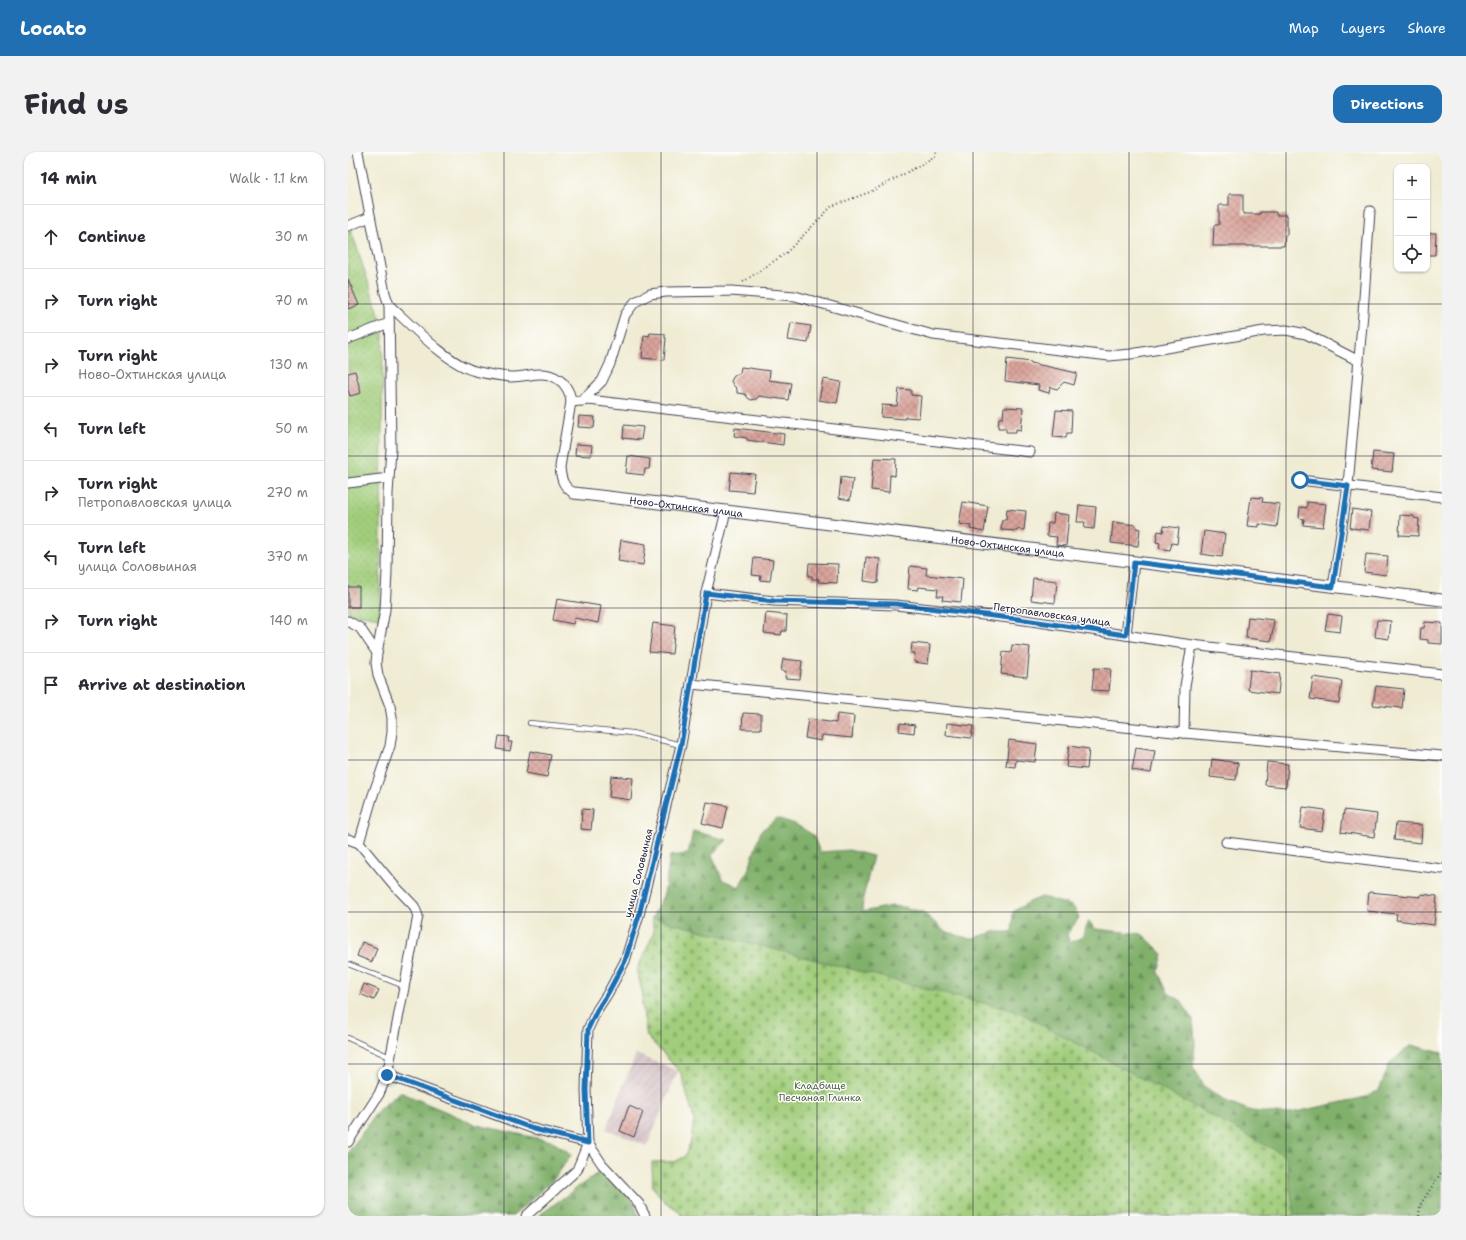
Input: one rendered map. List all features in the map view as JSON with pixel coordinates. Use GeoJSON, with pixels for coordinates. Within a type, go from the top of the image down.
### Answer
{"type":"FeatureCollection","features":[{"type":"Feature","properties":{"kind":"street"},"geometry":{"type":"LineString","coordinates":[[358,152],[385,293],[389,305],[391,449],[387,572],[385,610],[376,664],[378,675],[390,706],[392,718],[390,746],[372,798],[359,843]]}},
{"type":"Feature","properties":{"kind":"street"},"geometry":{"type":"LineString","coordinates":[[1333,587],[1348,486],[1370,211]]}},
{"type":"Feature","properties":{"kind":"street"},"geometry":{"type":"LineString","coordinates":[[348,226],[370,217]]}},
{"type":"Feature","properties":{"kind":"street"},"geometry":{"type":"LineString","coordinates":[[582,401],[602,381],[610,364],[625,315],[635,302],[650,294],[666,292],[731,291],[795,296],[933,334],[1109,356],[1131,354],[1264,331],[1286,330],[1306,334],[1359,361]]}},
{"type":"Feature","properties":{"kind":"street"},"geometry":{"type":"LineString","coordinates":[[389,305],[450,359],[474,371],[512,377],[549,374],[559,380],[566,387],[571,396],[571,402],[560,467],[563,484],[567,490],[574,493]]}},
{"type":"Feature","properties":{"kind":"street"},"geometry":{"type":"LineString","coordinates":[[348,339],[389,323]]}},
{"type":"Feature","properties":{"kind":"street"},"geometry":{"type":"LineString","coordinates":[[571,402],[589,400],[1030,452]]}},
{"type":"Feature","properties":{"kind":"street"},"geometry":{"type":"LineString","coordinates":[[348,483],[389,478]]}},
{"type":"Feature","properties":{"kind":"street"},"geometry":{"type":"LineString","coordinates":[[1300,480],[1442,497]]}},
{"type":"Feature","properties":{"kind":"street","name":"Ново-Охтинская улица"},"geometry":{"type":"LineString","coordinates":[[574,493],[1442,600]]}},
{"type":"Feature","properties":{"kind":"street","name":"улица Соловьиная"},"geometry":{"type":"LineString","coordinates":[[588,1143],[586,1090],[588,1029],[625,961],[639,915],[681,745],[706,593],[726,511]]}},
{"type":"Feature","properties":{"kind":"street"},"geometry":{"type":"LineString","coordinates":[[1126,635],[1134,562]]}},
{"type":"Feature","properties":{"kind":"street","name":"Петропавловская улица"},"geometry":{"type":"LineString","coordinates":[[706,593],[774,601],[896,604],[1018,619],[1192,645],[1442,674]]}},
{"type":"Feature","properties":{"kind":"street"},"geometry":{"type":"LineString","coordinates":[[348,622],[360,628],[377,653]]}},
{"type":"Feature","properties":{"kind":"street"},"geometry":{"type":"LineString","coordinates":[[1184,734],[1185,686],[1192,645]]}},
{"type":"Feature","properties":{"kind":"street"},"geometry":{"type":"LineString","coordinates":[[691,684],[1184,734],[1442,756]]}},
{"type":"Feature","properties":{"kind":"street"},"geometry":{"type":"LineString","coordinates":[[348,839],[359,843],[414,906],[418,916],[387,1075],[379,1094],[348,1142]]}},
{"type":"Feature","properties":{"kind":"street"},"geometry":{"type":"LineString","coordinates":[[1226,842],[1442,869]]}},
{"type":"Feature","properties":{"kind":"street"},"geometry":{"type":"LineString","coordinates":[[387,1075],[534,1129],[588,1143],[602,1164],[639,1204],[645,1216]]}},
{"type":"Feature","properties":{"kind":"street"},"geometry":{"type":"LineString","coordinates":[[526,1216],[578,1170],[588,1143]]}},
{"type":"Feature","properties":{"kind":"lane"},"geometry":{"type":"LineString","coordinates":[[530,723],[632,733],[681,745]]}},
{"type":"Feature","properties":{"kind":"lane"},"geometry":{"type":"LineString","coordinates":[[348,964],[404,986]]}},
{"type":"Feature","properties":{"kind":"lane"},"geometry":{"type":"LineString","coordinates":[[348,1038],[390,1057]]}},
{"type":"Feature","properties":{"kind":"path"},"geometry":{"type":"LineString","coordinates":[[731,291],[786,253],[832,206],[870,192],[919,166],[935,156],[936,152]]}},
{"type":"Feature","properties":{"kind":"path"},"geometry":{"type":"LineString","coordinates":[[1419,1216],[1420,1205],[1442,1171]]}},
{"type":"Feature","properties":{"kind":"shaded area"},"geometry":{"type":"Polygon","coordinates":[[[636,1054],[678,1071],[647,1146],[606,1129],[636,1054]]]}},
{"type":"Feature","properties":{"kind":"green space"},"geometry":{"type":"Polygon","coordinates":[[[348,221],[383,326],[380,618],[348,613],[348,221]]]}},
{"type":"Feature","properties":{"kind":"green space","name":"Кладбище Песчаная Глинка"},"geometry":{"type":"Polygon","coordinates":[[[777,818],[795,824],[813,835],[820,852],[849,850],[873,856],[863,898],[862,912],[891,906],[903,907],[923,912],[944,931],[970,939],[994,932],[1012,932],[1013,912],[1027,903],[1042,897],[1073,906],[1079,918],[1067,934],[1070,943],[1082,937],[1089,921],[1095,929],[1142,934],[1163,954],[1158,972],[1168,993],[1180,1000],[1193,1019],[1195,1044],[1193,1067],[1205,1087],[1226,1101],[1251,1111],[1286,1114],[1366,1097],[1379,1090],[1390,1063],[1411,1045],[1442,1053],[1442,1216],[681,1216],[681,1212],[664,1201],[653,1187],[652,1162],[675,1162],[685,1156],[691,1141],[694,1119],[681,1073],[647,1036],[642,1004],[643,995],[637,970],[654,933],[652,918],[664,894],[670,856],[688,854],[693,831],[727,840],[712,855],[723,880],[739,887],[749,868],[761,831],[777,818]]]}},
{"type":"Feature","properties":{"kind":"green space","name":"Кладбище Песчаная Глинка"},"geometry":{"type":"Polygon","coordinates":[[[652,918],[1018,1012],[1286,1156],[1294,1216],[681,1216],[681,1212],[664,1201],[653,1187],[652,1162],[675,1162],[685,1156],[691,1141],[694,1119],[681,1073],[647,1036],[642,1004],[643,995],[637,970],[654,933],[652,918]]]}},
{"type":"Feature","properties":{"kind":"green space"},"geometry":{"type":"Polygon","coordinates":[[[400,1092],[477,1125],[551,1141],[572,1154],[554,1179],[513,1216],[348,1216],[348,1153],[379,1109],[400,1092]]]}},
{"type":"Feature","properties":{"kind":"green space"},"geometry":{"type":"Polygon","coordinates":[[[599,1172],[609,1176],[634,1202],[638,1216],[538,1216],[599,1172]]]}},
{"type":"Feature","properties":{"kind":"building"},"geometry":{"type":"Polygon","coordinates":[[[1229,194],[1243,194],[1243,214],[1276,212],[1276,215],[1287,215],[1287,235],[1285,235],[1284,246],[1213,246],[1214,225],[1219,225],[1219,205],[1229,205],[1229,194]]]}},
{"type":"Feature","properties":{"kind":"building"},"geometry":{"type":"Polygon","coordinates":[[[1430,233],[1436,233],[1435,255],[1430,255],[1430,233]]]}},
{"type":"Feature","properties":{"kind":"building"},"geometry":{"type":"Polygon","coordinates":[[[348,279],[359,305],[348,309],[348,279]]]}},
{"type":"Feature","properties":{"kind":"building"},"geometry":{"type":"Polygon","coordinates":[[[791,323],[811,326],[808,343],[788,340],[791,323]]]}},
{"type":"Feature","properties":{"kind":"building"},"geometry":{"type":"Polygon","coordinates":[[[650,333],[665,334],[664,360],[642,358],[644,335],[649,336],[650,333]]]}},
{"type":"Feature","properties":{"kind":"building"},"geometry":{"type":"Polygon","coordinates":[[[1007,359],[1031,362],[1077,373],[1074,385],[1064,382],[1057,389],[1050,387],[1049,393],[1038,390],[1039,385],[1005,381],[1007,359]]]}},
{"type":"Feature","properties":{"kind":"building"},"geometry":{"type":"Polygon","coordinates":[[[741,367],[770,371],[769,380],[791,383],[788,400],[759,396],[756,399],[751,400],[745,394],[737,393],[737,389],[731,381],[734,376],[740,373],[741,367]]]}},
{"type":"Feature","properties":{"kind":"building"},"geometry":{"type":"Polygon","coordinates":[[[355,371],[361,393],[350,396],[348,390],[348,373],[355,371]]]}},
{"type":"Feature","properties":{"kind":"building"},"geometry":{"type":"Polygon","coordinates":[[[823,379],[841,382],[837,403],[819,400],[823,379]]]}},
{"type":"Feature","properties":{"kind":"building"},"geometry":{"type":"Polygon","coordinates":[[[899,389],[911,390],[911,395],[921,396],[919,418],[905,417],[905,419],[881,417],[882,405],[897,406],[899,389]]]}},
{"type":"Feature","properties":{"kind":"building"},"geometry":{"type":"Polygon","coordinates":[[[1004,407],[1023,408],[1021,430],[1016,429],[1016,432],[1006,432],[1006,428],[998,428],[999,418],[1003,418],[1004,407]]]}},
{"type":"Feature","properties":{"kind":"building"},"geometry":{"type":"Polygon","coordinates":[[[1056,410],[1072,411],[1071,433],[1067,433],[1066,438],[1053,437],[1056,410]]]}},
{"type":"Feature","properties":{"kind":"building"},"geometry":{"type":"Polygon","coordinates":[[[579,416],[595,417],[594,428],[578,427],[579,416]]]}},
{"type":"Feature","properties":{"kind":"building"},"geometry":{"type":"Polygon","coordinates":[[[624,425],[643,427],[641,440],[623,438],[624,425]]]}},
{"type":"Feature","properties":{"kind":"building"},"geometry":{"type":"Polygon","coordinates":[[[735,428],[784,434],[783,445],[747,440],[747,438],[734,436],[735,428]]]}},
{"type":"Feature","properties":{"kind":"building"},"geometry":{"type":"Polygon","coordinates":[[[576,444],[592,445],[591,456],[575,455],[576,444]]]}},
{"type":"Feature","properties":{"kind":"building"},"geometry":{"type":"Polygon","coordinates":[[[1373,452],[1394,454],[1392,472],[1371,470],[1373,452]]]}},
{"type":"Feature","properties":{"kind":"building"},"geometry":{"type":"Polygon","coordinates":[[[628,456],[650,459],[649,469],[645,469],[644,475],[626,473],[628,456]]]}},
{"type":"Feature","properties":{"kind":"building"},"geometry":{"type":"Polygon","coordinates":[[[874,458],[896,459],[895,476],[890,475],[889,492],[871,490],[874,458]]]}},
{"type":"Feature","properties":{"kind":"building"},"geometry":{"type":"Polygon","coordinates":[[[731,472],[755,474],[753,492],[729,490],[731,472]]]}},
{"type":"Feature","properties":{"kind":"building"},"geometry":{"type":"Polygon","coordinates":[[[841,477],[853,479],[850,500],[839,498],[841,477]]]}},
{"type":"Feature","properties":{"kind":"building"},"geometry":{"type":"Polygon","coordinates":[[[1251,497],[1263,498],[1262,502],[1280,504],[1277,527],[1259,524],[1259,527],[1247,526],[1251,497]]]}},
{"type":"Feature","properties":{"kind":"building"},"geometry":{"type":"Polygon","coordinates":[[[963,502],[988,506],[984,532],[970,529],[971,526],[959,524],[963,502]]]}},
{"type":"Feature","properties":{"kind":"building"},"geometry":{"type":"Polygon","coordinates":[[[1307,502],[1326,504],[1323,527],[1303,525],[1304,519],[1299,518],[1300,507],[1307,508],[1307,502]]]}},
{"type":"Feature","properties":{"kind":"building"},"geometry":{"type":"Polygon","coordinates":[[[1079,505],[1096,507],[1094,529],[1084,528],[1085,522],[1077,522],[1079,505]]]}},
{"type":"Feature","properties":{"kind":"building"},"geometry":{"type":"Polygon","coordinates":[[[1007,509],[1026,511],[1024,530],[1001,530],[1002,520],[1006,520],[1007,509]]]}},
{"type":"Feature","properties":{"kind":"building"},"geometry":{"type":"Polygon","coordinates":[[[1352,509],[1371,512],[1369,530],[1350,528],[1352,509]]]}},
{"type":"Feature","properties":{"kind":"building"},"geometry":{"type":"Polygon","coordinates":[[[1054,513],[1069,515],[1066,546],[1056,545],[1057,537],[1047,536],[1048,523],[1053,523],[1054,513]]]}},
{"type":"Feature","properties":{"kind":"building"},"geometry":{"type":"Polygon","coordinates":[[[1400,515],[1414,516],[1414,518],[1419,519],[1418,536],[1399,535],[1400,515]]]}},
{"type":"Feature","properties":{"kind":"building"},"geometry":{"type":"Polygon","coordinates":[[[1113,522],[1136,525],[1136,528],[1140,529],[1138,546],[1111,543],[1113,522]]]}},
{"type":"Feature","properties":{"kind":"building"},"geometry":{"type":"Polygon","coordinates":[[[1164,526],[1179,528],[1177,544],[1172,543],[1170,550],[1159,548],[1160,543],[1156,542],[1158,531],[1163,532],[1164,526]]]}},
{"type":"Feature","properties":{"kind":"building"},"geometry":{"type":"Polygon","coordinates":[[[1204,531],[1225,534],[1222,557],[1201,554],[1204,531]]]}},
{"type":"Feature","properties":{"kind":"building"},"geometry":{"type":"Polygon","coordinates":[[[621,540],[646,544],[643,565],[618,561],[621,540]]]}},
{"type":"Feature","properties":{"kind":"building"},"geometry":{"type":"Polygon","coordinates":[[[1366,554],[1388,556],[1386,575],[1364,572],[1366,554]]]}},
{"type":"Feature","properties":{"kind":"building"},"geometry":{"type":"Polygon","coordinates":[[[866,557],[880,559],[878,583],[864,581],[866,557]]]}},
{"type":"Feature","properties":{"kind":"building"},"geometry":{"type":"Polygon","coordinates":[[[754,558],[773,560],[770,581],[760,580],[761,576],[752,575],[754,558]]]}},
{"type":"Feature","properties":{"kind":"building"},"geometry":{"type":"Polygon","coordinates":[[[809,563],[838,564],[837,583],[818,582],[819,579],[812,579],[812,576],[808,576],[809,563]]]}},
{"type":"Feature","properties":{"kind":"building"},"geometry":{"type":"Polygon","coordinates":[[[910,566],[927,568],[926,575],[963,579],[961,602],[942,600],[943,596],[937,596],[938,589],[919,587],[918,590],[908,589],[910,566]]]}},
{"type":"Feature","properties":{"kind":"building"},"geometry":{"type":"Polygon","coordinates":[[[1033,578],[1057,581],[1055,603],[1031,600],[1033,578]]]}},
{"type":"Feature","properties":{"kind":"building"},"geometry":{"type":"Polygon","coordinates":[[[348,587],[359,587],[359,607],[348,607],[348,587]]]}},
{"type":"Feature","properties":{"kind":"building"},"geometry":{"type":"Polygon","coordinates":[[[557,599],[601,606],[598,623],[575,618],[573,624],[553,620],[557,599]]]}},
{"type":"Feature","properties":{"kind":"building"},"geometry":{"type":"Polygon","coordinates":[[[766,613],[787,615],[786,631],[782,631],[781,635],[764,633],[766,613]]]}},
{"type":"Feature","properties":{"kind":"building"},"geometry":{"type":"Polygon","coordinates":[[[1328,614],[1342,616],[1340,632],[1325,630],[1328,614]]]}},
{"type":"Feature","properties":{"kind":"building"},"geometry":{"type":"Polygon","coordinates":[[[1248,617],[1274,620],[1271,641],[1246,638],[1248,617]]]}},
{"type":"Feature","properties":{"kind":"building"},"geometry":{"type":"Polygon","coordinates":[[[1377,620],[1391,621],[1389,639],[1375,637],[1377,620]]]}},
{"type":"Feature","properties":{"kind":"building"},"geometry":{"type":"Polygon","coordinates":[[[1425,622],[1442,623],[1442,644],[1428,643],[1428,640],[1420,639],[1421,628],[1424,628],[1425,622]]]}},
{"type":"Feature","properties":{"kind":"building"},"geometry":{"type":"Polygon","coordinates":[[[653,623],[675,626],[672,654],[649,652],[653,623]]]}},
{"type":"Feature","properties":{"kind":"building"},"geometry":{"type":"Polygon","coordinates":[[[912,643],[930,645],[928,664],[914,662],[915,653],[911,653],[912,643]]]}},
{"type":"Feature","properties":{"kind":"building"},"geometry":{"type":"Polygon","coordinates":[[[1012,645],[1030,647],[1027,677],[1001,674],[1003,652],[1011,653],[1012,645]]]}},
{"type":"Feature","properties":{"kind":"building"},"geometry":{"type":"Polygon","coordinates":[[[783,659],[802,661],[800,679],[785,678],[786,671],[781,671],[783,659]]]}},
{"type":"Feature","properties":{"kind":"building"},"geometry":{"type":"Polygon","coordinates":[[[1094,668],[1111,669],[1109,691],[1092,690],[1094,668]]]}},
{"type":"Feature","properties":{"kind":"building"},"geometry":{"type":"Polygon","coordinates":[[[1250,670],[1280,674],[1278,694],[1248,690],[1250,670]]]}},
{"type":"Feature","properties":{"kind":"building"},"geometry":{"type":"Polygon","coordinates":[[[1313,677],[1342,681],[1339,703],[1310,699],[1313,677]]]}},
{"type":"Feature","properties":{"kind":"building"},"geometry":{"type":"Polygon","coordinates":[[[1376,686],[1404,689],[1402,708],[1373,705],[1376,686]]]}},
{"type":"Feature","properties":{"kind":"building"},"geometry":{"type":"Polygon","coordinates":[[[743,713],[761,714],[761,729],[742,729],[743,713]]]}},
{"type":"Feature","properties":{"kind":"building"},"geometry":{"type":"Polygon","coordinates":[[[837,714],[854,716],[852,738],[822,735],[821,741],[805,738],[808,719],[836,723],[837,714]]]}},
{"type":"Feature","properties":{"kind":"building"},"geometry":{"type":"Polygon","coordinates":[[[900,723],[915,725],[914,733],[899,731],[900,723]]]}},
{"type":"Feature","properties":{"kind":"building"},"geometry":{"type":"Polygon","coordinates":[[[947,723],[973,726],[971,738],[946,735],[947,723]]]}},
{"type":"Feature","properties":{"kind":"building"},"geometry":{"type":"Polygon","coordinates":[[[499,736],[509,737],[508,742],[512,742],[510,751],[497,749],[499,736]]]}},
{"type":"Feature","properties":{"kind":"building"},"geometry":{"type":"Polygon","coordinates":[[[1009,740],[1037,744],[1035,762],[1016,760],[1015,767],[1006,766],[1009,740]]]}},
{"type":"Feature","properties":{"kind":"building"},"geometry":{"type":"Polygon","coordinates":[[[1069,746],[1089,749],[1087,769],[1066,767],[1069,746]]]}},
{"type":"Feature","properties":{"kind":"building"},"geometry":{"type":"Polygon","coordinates":[[[1136,748],[1155,751],[1151,773],[1132,770],[1136,748]]]}},
{"type":"Feature","properties":{"kind":"building"},"geometry":{"type":"Polygon","coordinates":[[[530,751],[551,755],[547,777],[526,773],[530,751]]]}},
{"type":"Feature","properties":{"kind":"building"},"geometry":{"type":"Polygon","coordinates":[[[1212,759],[1238,763],[1236,780],[1210,777],[1212,759]]]}},
{"type":"Feature","properties":{"kind":"building"},"geometry":{"type":"Polygon","coordinates":[[[1267,762],[1288,764],[1286,787],[1265,785],[1267,762]]]}},
{"type":"Feature","properties":{"kind":"building"},"geometry":{"type":"Polygon","coordinates":[[[611,776],[633,778],[631,800],[609,797],[611,776]]]}},
{"type":"Feature","properties":{"kind":"building"},"geometry":{"type":"Polygon","coordinates":[[[707,802],[728,806],[723,828],[702,823],[707,802]]]}},
{"type":"Feature","properties":{"kind":"building"},"geometry":{"type":"Polygon","coordinates":[[[1303,807],[1325,810],[1322,831],[1300,828],[1303,807]]]}},
{"type":"Feature","properties":{"kind":"building"},"geometry":{"type":"Polygon","coordinates":[[[582,809],[593,810],[591,830],[581,829],[582,809]]]}},
{"type":"Feature","properties":{"kind":"building"},"geometry":{"type":"Polygon","coordinates":[[[1344,810],[1377,814],[1374,837],[1341,832],[1344,810]]]}},
{"type":"Feature","properties":{"kind":"building"},"geometry":{"type":"Polygon","coordinates":[[[1396,823],[1422,825],[1421,843],[1394,840],[1396,823]]]}},
{"type":"Feature","properties":{"kind":"building"},"geometry":{"type":"Polygon","coordinates":[[[1369,892],[1421,897],[1421,894],[1437,896],[1434,925],[1396,920],[1397,914],[1367,911],[1369,892]]]}},
{"type":"Feature","properties":{"kind":"building"},"geometry":{"type":"Polygon","coordinates":[[[362,942],[377,948],[372,962],[357,956],[362,942]]]}},
{"type":"Feature","properties":{"kind":"building"},"geometry":{"type":"Polygon","coordinates":[[[364,984],[379,990],[374,1000],[360,994],[364,984]]]}},
{"type":"Feature","properties":{"kind":"building"},"geometry":{"type":"Polygon","coordinates":[[[629,1106],[643,1112],[634,1137],[620,1131],[629,1106]]]}},
{"type":"Feature","properties":{"kind":"route"},"geometry":{"type":"LineString","coordinates":[[387,1075],[534,1129],[588,1143],[586,1090],[588,1029],[625,961],[639,915],[681,745],[706,593],[774,601],[896,604],[1018,619],[1126,635],[1134,562],[1333,587],[1348,486],[1300,480]]}}]}
